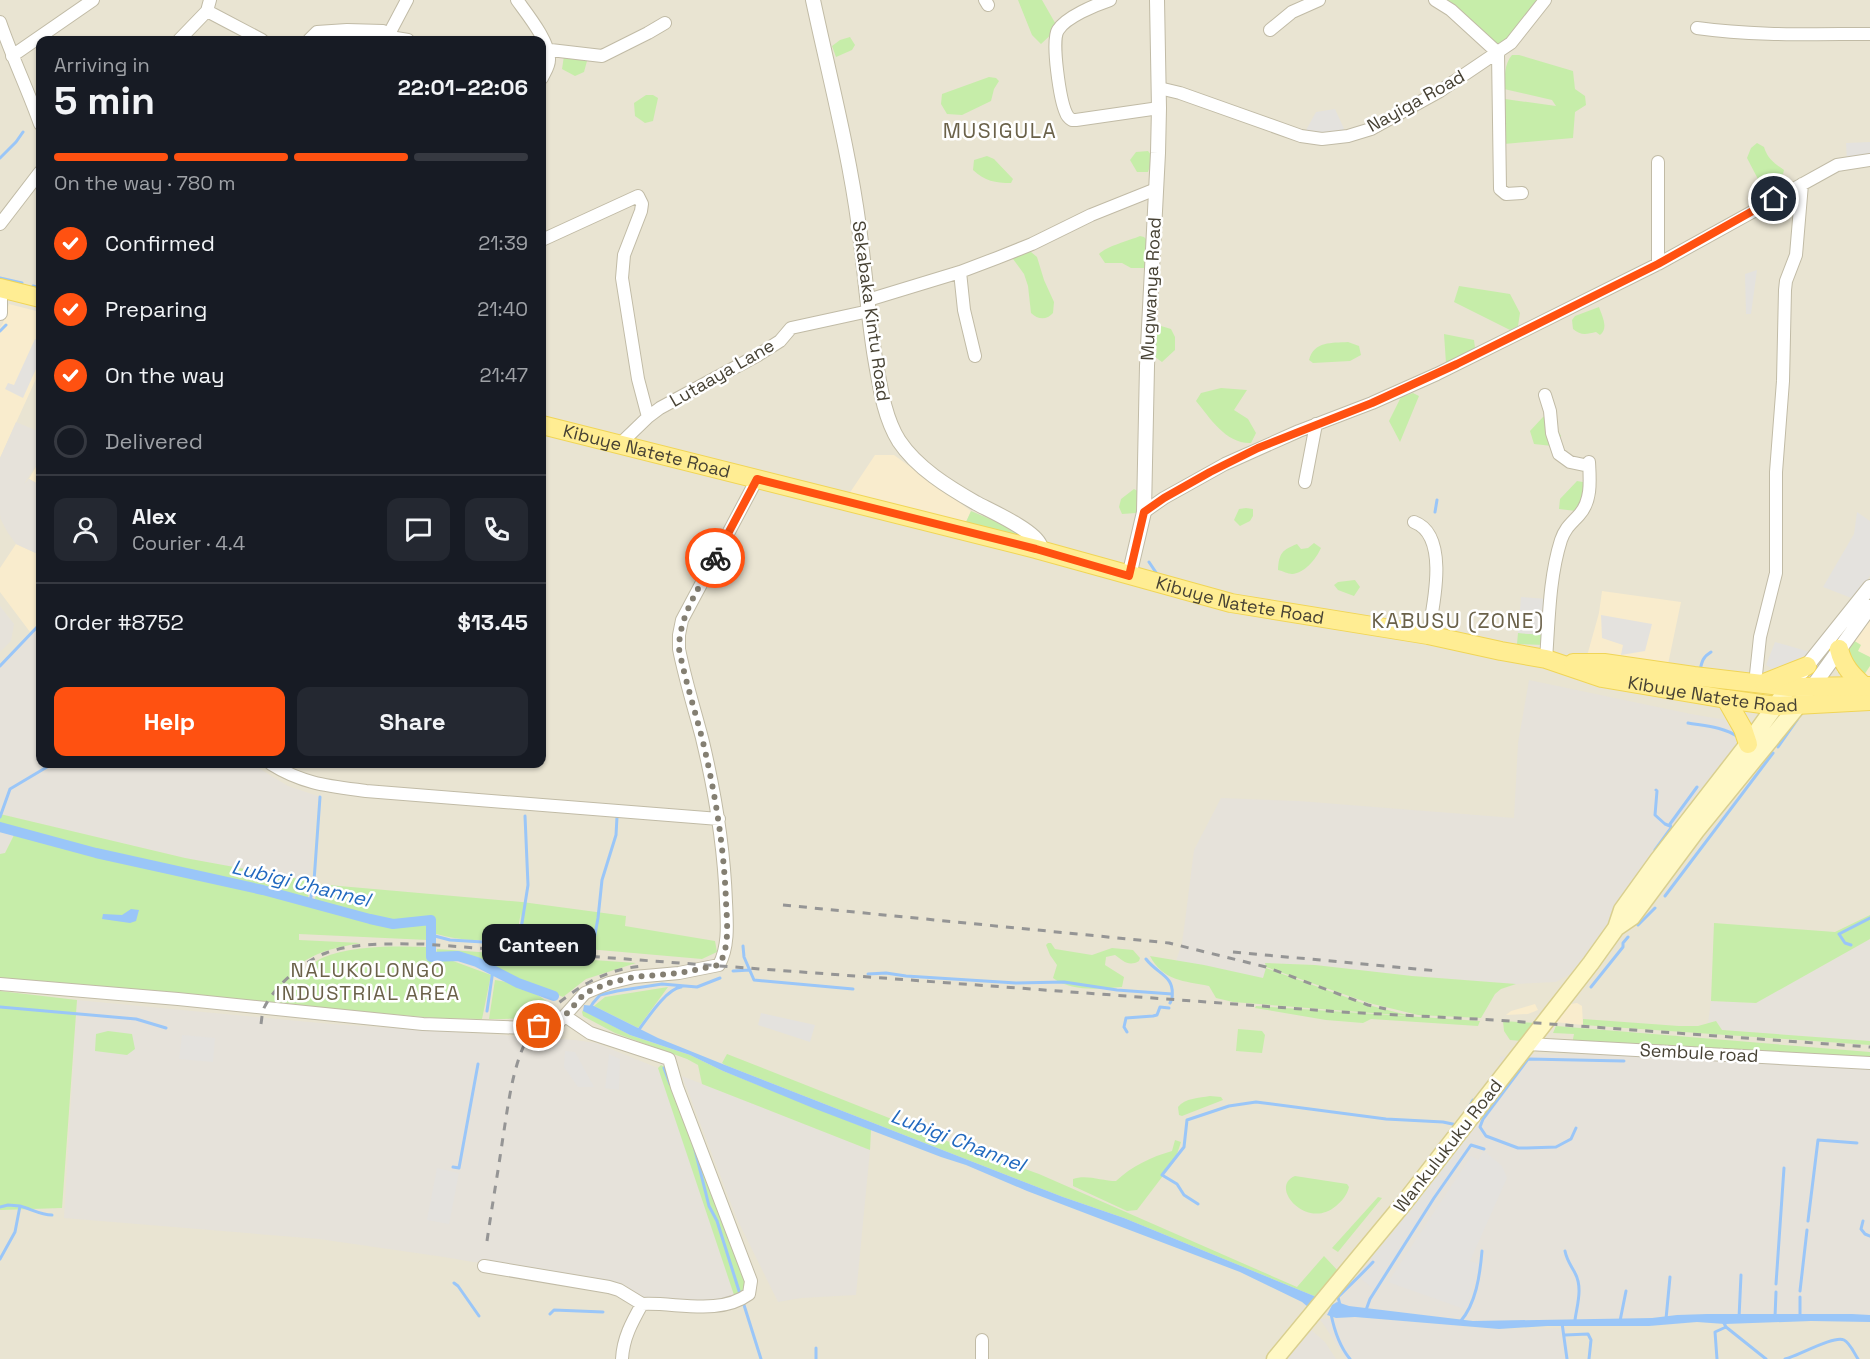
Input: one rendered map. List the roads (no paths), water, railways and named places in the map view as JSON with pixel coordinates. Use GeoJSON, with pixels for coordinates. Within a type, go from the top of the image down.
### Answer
{"type":"FeatureCollection","features":[{"type":"Feature","properties":{"kind":"main road"},"geometry":{"type":"LineString","coordinates":[[0,288],[36,297]]}},
{"type":"Feature","properties":{"kind":"main road","name":"Kibuye Natete Road"},"geometry":{"type":"LineString","coordinates":[[546,427],[1036,549],[1231,603],[1428,635],[1553,661],[1602,678],[1776,706],[1798,706],[1868,691]]}},
{"type":"Feature","properties":{"kind":"main road"},"geometry":{"type":"LineString","coordinates":[[1839,649],[1842,662],[1868,691]]}},
{"type":"Feature","properties":{"kind":"main road","name":"Kibuye Natete Road"},"geometry":{"type":"LineString","coordinates":[[1553,661],[1604,663],[1757,684],[1868,691]]}},
{"type":"Feature","properties":{"kind":"main road"},"geometry":{"type":"LineString","coordinates":[[1757,684],[1806,666]]}},
{"type":"Feature","properties":{"kind":"main road","name":"Wankulukuku Road"},"geometry":{"type":"LineString","coordinates":[[1616,928],[1622,910],[1789,687]]}},
{"type":"Feature","properties":{"kind":"main road","name":"Wankulukuku Road"},"geometry":{"type":"LineString","coordinates":[[1275,1359],[1404,1203],[1616,928],[1632,917],[1696,831],[1813,687]]}},
{"type":"Feature","properties":{"kind":"main road"},"geometry":{"type":"LineString","coordinates":[[1726,699],[1743,729],[1748,744]]}},
{"type":"Feature","properties":{"kind":"street"},"geometry":{"type":"LineString","coordinates":[[41,36],[93,0]]}},
{"type":"Feature","properties":{"kind":"street"},"geometry":{"type":"LineString","coordinates":[[389,34],[407,0]]}},
{"type":"Feature","properties":{"kind":"street"},"geometry":{"type":"LineString","coordinates":[[517,0],[539,36]]}},
{"type":"Feature","properties":{"kind":"street","name":"Sekabaka Kintu Road"},"geometry":{"type":"LineString","coordinates":[[813,0],[857,216],[878,376],[889,419],[899,440],[912,458],[949,486],[1037,539],[1040,545],[1036,549]]}},
{"type":"Feature","properties":{"kind":"street"},"geometry":{"type":"LineString","coordinates":[[1110,0],[1080,13],[1060,27],[1057,32],[1055,39],[1057,69],[1066,113],[1072,120],[1076,120],[1160,108]]}},
{"type":"Feature","properties":{"kind":"street","name":"Mugwanya Road"},"geometry":{"type":"LineString","coordinates":[[1129,576],[1144,512],[1147,366],[1160,108],[1157,0]]}},
{"type":"Feature","properties":{"kind":"street"},"geometry":{"type":"LineString","coordinates":[[1270,30],[1292,12],[1319,0]]}},
{"type":"Feature","properties":{"kind":"street"},"geometry":{"type":"LineString","coordinates":[[1435,0],[1450,10],[1498,53],[1500,189],[1506,194],[1522,193]]}},
{"type":"Feature","properties":{"kind":"street","name":"Nayiga Road"},"geometry":{"type":"LineString","coordinates":[[1159,88],[1180,93],[1302,136],[1322,138],[1348,136],[1371,129],[1440,91],[1498,53],[1511,44],[1545,0]]}},
{"type":"Feature","properties":{"kind":"street"},"geometry":{"type":"LineString","coordinates":[[182,36],[208,5],[256,36]]}},
{"type":"Feature","properties":{"kind":"street"},"geometry":{"type":"LineString","coordinates":[[0,22],[36,113]]}},
{"type":"Feature","properties":{"kind":"street"},"geometry":{"type":"LineString","coordinates":[[546,49],[602,56],[664,23]]}},
{"type":"Feature","properties":{"kind":"street"},"geometry":{"type":"LineString","coordinates":[[1697,28],[1791,34],[1870,34]]}},
{"type":"Feature","properties":{"kind":"street"},"geometry":{"type":"LineString","coordinates":[[313,36],[317,32],[332,30],[375,30],[392,36]]}},
{"type":"Feature","properties":{"kind":"street"},"geometry":{"type":"LineString","coordinates":[[12,56],[36,39]]}},
{"type":"Feature","properties":{"kind":"street"},"geometry":{"type":"LineString","coordinates":[[546,55],[549,63],[546,69]]}},
{"type":"Feature","properties":{"kind":"street"},"geometry":{"type":"LineString","coordinates":[[1144,512],[1164,498],[1258,448],[1372,403],[1437,374],[1658,264],[1837,165],[1870,160]]}},
{"type":"Feature","properties":{"kind":"street"},"geometry":{"type":"LineString","coordinates":[[1658,162],[1658,264]]}},
{"type":"Feature","properties":{"kind":"street"},"geometry":{"type":"LineString","coordinates":[[0,224],[36,177]]}},
{"type":"Feature","properties":{"kind":"street"},"geometry":{"type":"LineString","coordinates":[[1757,684],[1760,637],[1776,573],[1776,472],[1783,381],[1785,290],[1796,255],[1802,184]]}},
{"type":"Feature","properties":{"kind":"street","name":"Lutaaya Lane"},"geometry":{"type":"LineString","coordinates":[[619,445],[660,408],[759,355],[780,341],[791,328],[868,305],[960,272],[1032,244],[1091,215],[1156,189]]}},
{"type":"Feature","properties":{"kind":"street"},"geometry":{"type":"LineString","coordinates":[[546,238],[638,196],[642,204],[642,211],[624,255],[622,278],[638,379],[648,417]]}},
{"type":"Feature","properties":{"kind":"street"},"geometry":{"type":"LineString","coordinates":[[960,272],[964,310],[975,356]]}},
{"type":"Feature","properties":{"kind":"street"},"geometry":{"type":"LineString","coordinates":[[0,295],[0,313]]}},
{"type":"Feature","properties":{"kind":"street"},"geometry":{"type":"LineString","coordinates":[[1545,395],[1550,411],[1552,433],[1559,454],[1570,462],[1589,464],[1590,485],[1586,504],[1579,516],[1566,526],[1560,543],[1552,589],[1553,661]]}},
{"type":"Feature","properties":{"kind":"street"},"geometry":{"type":"LineString","coordinates":[[1305,482],[1316,424]]}},
{"type":"Feature","properties":{"kind":"street"},"geometry":{"type":"LineString","coordinates":[[0,984],[168,998],[433,1025],[526,1028],[552,1025],[565,1016],[585,993],[609,983],[634,977],[680,973],[719,965],[725,949],[727,915],[724,858],[719,819],[681,659],[679,635],[682,620],[757,479]]}},
{"type":"Feature","properties":{"kind":"street"},"geometry":{"type":"LineString","coordinates":[[1413,522],[1421,525],[1428,532],[1436,560],[1436,594],[1428,635]]}},
{"type":"Feature","properties":{"kind":"street"},"geometry":{"type":"LineString","coordinates":[[1789,687],[1870,587]]}},
{"type":"Feature","properties":{"kind":"street"},"geometry":{"type":"LineString","coordinates":[[1813,687],[1870,607]]}},
{"type":"Feature","properties":{"kind":"street"},"geometry":{"type":"LineString","coordinates":[[279,768],[316,784],[366,791],[719,819]]}},
{"type":"Feature","properties":{"kind":"street"},"geometry":{"type":"LineString","coordinates":[[484,1266],[609,1287],[619,1290],[642,1304],[697,1306],[735,1302],[749,1294],[751,1281],[749,1275],[677,1087],[669,1059],[601,1037],[583,1029],[565,1016]]}},
{"type":"Feature","properties":{"kind":"street","name":"Sembule road"},"geometry":{"type":"LineString","coordinates":[[1528,1044],[1870,1063]]}},
{"type":"Feature","properties":{"kind":"street"},"geometry":{"type":"LineString","coordinates":[[622,1359],[623,1344],[628,1330],[642,1304]]}},
{"type":"Feature","properties":{"kind":"street"},"geometry":{"type":"LineString","coordinates":[[982,1340],[982,1359]]}},
{"type":"Feature","properties":{"kind":"water"},"geometry":{"type":"Polygon","coordinates":[[[131,909],[139,910],[136,921],[130,923],[102,919],[103,914],[122,915],[131,909]]]}},
{"type":"Feature","properties":{"kind":"water"},"geometry":{"type":"Polygon","coordinates":[[[584,1005],[594,1006],[658,1038],[725,1065],[1063,1197],[1124,1218],[1319,1298],[1308,1307],[1240,1272],[813,1108],[690,1055],[630,1035],[583,1011],[584,1005]]]}},
{"type":"Feature","properties":{"kind":"water"},"geometry":{"type":"Polygon","coordinates":[[[1337,1302],[1349,1306],[1473,1321],[1652,1318],[1707,1314],[1852,1314],[1870,1315],[1870,1322],[1811,1321],[1725,1324],[1697,1322],[1649,1326],[1547,1326],[1499,1329],[1355,1317],[1336,1318],[1327,1315],[1332,1305],[1337,1302]]]}},
{"type":"Feature","properties":{"kind":"waterway"},"geometry":{"type":"LineString","coordinates":[[0,158],[23,132]]}},
{"type":"Feature","properties":{"kind":"waterway"},"geometry":{"type":"LineString","coordinates":[[0,278],[22,283]]}},
{"type":"Feature","properties":{"kind":"waterway"},"geometry":{"type":"LineString","coordinates":[[0,331],[6,325]]}},
{"type":"Feature","properties":{"kind":"waterway"},"geometry":{"type":"LineString","coordinates":[[1435,512],[1437,500]]}},
{"type":"Feature","properties":{"kind":"waterway"},"geometry":{"type":"LineString","coordinates":[[1149,562],[1157,574]]}},
{"type":"Feature","properties":{"kind":"waterway"},"geometry":{"type":"LineString","coordinates":[[0,666],[36,628]]}},
{"type":"Feature","properties":{"kind":"waterway"},"geometry":{"type":"LineString","coordinates":[[1702,670],[1700,670],[1703,660],[1711,652]]}},
{"type":"Feature","properties":{"kind":"waterway"},"geometry":{"type":"LineString","coordinates":[[1778,747],[1797,720]]}},
{"type":"Feature","properties":{"kind":"waterway"},"geometry":{"type":"LineString","coordinates":[[1688,723],[1721,729],[1738,737]]}},
{"type":"Feature","properties":{"kind":"waterway"},"geometry":{"type":"LineString","coordinates":[[1665,896],[1773,753]]}},
{"type":"Feature","properties":{"kind":"waterway"},"geometry":{"type":"LineString","coordinates":[[0,817],[10,789],[45,768]]}},
{"type":"Feature","properties":{"kind":"waterway"},"geometry":{"type":"LineString","coordinates":[[1658,853],[1655,850],[1671,828],[1670,824],[1697,787]]}},
{"type":"Feature","properties":{"kind":"waterway"},"geometry":{"type":"LineString","coordinates":[[1656,790],[1655,815],[1670,826]]}},
{"type":"Feature","properties":{"kind":"waterway"},"geometry":{"type":"LineString","coordinates":[[310,902],[314,881],[320,797]]}},
{"type":"Feature","properties":{"kind":"waterway"},"geometry":{"type":"LineString","coordinates":[[519,942],[528,885],[525,816]]}},
{"type":"Feature","properties":{"kind":"waterway"},"geometry":{"type":"LineString","coordinates":[[431,935],[450,940],[483,942],[504,940],[592,951],[602,880],[616,835],[617,817]]}},
{"type":"Feature","properties":{"kind":"waterway","name":"Lubigi Channel"},"geometry":{"type":"LineString","coordinates":[[0,827],[96,853],[263,890],[393,924],[431,920],[431,957],[458,956],[477,962],[518,983],[554,996]]}},
{"type":"Feature","properties":{"kind":"waterway"},"geometry":{"type":"LineString","coordinates":[[1638,925],[1655,908]]}},
{"type":"Feature","properties":{"kind":"waterway"},"geometry":{"type":"LineString","coordinates":[[1851,945],[1845,943],[1839,934],[1870,918]]}},
{"type":"Feature","properties":{"kind":"waterway"},"geometry":{"type":"LineString","coordinates":[[1591,987],[1623,947],[1628,937]]}},
{"type":"Feature","properties":{"kind":"waterway"},"geometry":{"type":"LineString","coordinates":[[743,946],[744,957],[754,980],[853,989]]}},
{"type":"Feature","properties":{"kind":"waterway"},"geometry":{"type":"LineString","coordinates":[[1146,959],[1171,984],[1172,998]]}},
{"type":"Feature","properties":{"kind":"waterway"},"geometry":{"type":"LineString","coordinates":[[487,1011],[493,970]]}},
{"type":"Feature","properties":{"kind":"waterway"},"geometry":{"type":"LineString","coordinates":[[733,971],[750,970]]}},
{"type":"Feature","properties":{"kind":"waterway"},"geometry":{"type":"LineString","coordinates":[[868,974],[886,973],[1016,983],[1064,982],[1117,990],[1172,994]]}},
{"type":"Feature","properties":{"kind":"waterway"},"geometry":{"type":"LineString","coordinates":[[590,1008],[600,995],[617,991],[662,984],[697,987],[720,978]]}},
{"type":"Feature","properties":{"kind":"waterway"},"geometry":{"type":"LineString","coordinates":[[638,1031],[663,999],[681,987]]}},
{"type":"Feature","properties":{"kind":"waterway"},"geometry":{"type":"LineString","coordinates":[[0,1007],[136,1019],[166,1028]]}},
{"type":"Feature","properties":{"kind":"waterway"},"geometry":{"type":"LineString","coordinates":[[1127,1032],[1124,1027],[1126,1018],[1153,1016],[1157,1015],[1160,1007],[1169,1008]]}},
{"type":"Feature","properties":{"kind":"waterway"},"geometry":{"type":"LineString","coordinates":[[1576,1128],[1571,1139],[1556,1147],[1518,1148],[1486,1136],[1480,1127],[1483,1119],[1528,1059],[1624,1061]]}},
{"type":"Feature","properties":{"kind":"waterway"},"geometry":{"type":"LineString","coordinates":[[453,1167],[459,1168],[478,1064]]}},
{"type":"Feature","properties":{"kind":"waterway"},"geometry":{"type":"LineString","coordinates":[[664,1068],[670,1084]]}},
{"type":"Feature","properties":{"kind":"waterway"},"geometry":{"type":"LineString","coordinates":[[1468,1109],[1473,1100]]}},
{"type":"Feature","properties":{"kind":"waterway"},"geometry":{"type":"LineString","coordinates":[[1198,1204],[1184,1195],[1177,1184],[1162,1175],[1184,1147],[1187,1120],[1229,1106],[1256,1102],[1386,1119],[1443,1122],[1456,1126]]}},
{"type":"Feature","properties":{"kind":"waterway"},"geometry":{"type":"LineString","coordinates":[[1808,1221],[1818,1140],[1857,1143]]}},
{"type":"Feature","properties":{"kind":"waterway"},"geometry":{"type":"LineString","coordinates":[[1366,1310],[1370,1299],[1434,1198],[1471,1145],[1484,1149]]}},
{"type":"Feature","properties":{"kind":"waterway"},"geometry":{"type":"LineString","coordinates":[[694,1146],[709,1206],[717,1221],[740,1294]]}},
{"type":"Feature","properties":{"kind":"waterway"},"geometry":{"type":"LineString","coordinates":[[1776,1284],[1784,1168]]}},
{"type":"Feature","properties":{"kind":"waterway"},"geometry":{"type":"LineString","coordinates":[[20,1206],[52,1215]]}},
{"type":"Feature","properties":{"kind":"waterway"},"geometry":{"type":"LineString","coordinates":[[0,1207],[20,1206],[15,1232],[0,1259]]}},
{"type":"Feature","properties":{"kind":"waterway"},"geometry":{"type":"LineString","coordinates":[[1863,1221],[1861,1229],[1870,1236]]}},
{"type":"Feature","properties":{"kind":"waterway"},"geometry":{"type":"LineString","coordinates":[[1800,1291],[1807,1230]]}},
{"type":"Feature","properties":{"kind":"waterway"},"geometry":{"type":"LineString","coordinates":[[1460,1322],[1473,1298],[1482,1251]]}},
{"type":"Feature","properties":{"kind":"waterway"},"geometry":{"type":"LineString","coordinates":[[1565,1251],[1579,1285],[1575,1320]]}},
{"type":"Feature","properties":{"kind":"waterway"},"geometry":{"type":"LineString","coordinates":[[1340,1305],[1338,1297],[1373,1262]]}},
{"type":"Feature","properties":{"kind":"waterway"},"geometry":{"type":"LineString","coordinates":[[1739,1318],[1741,1275]]}},
{"type":"Feature","properties":{"kind":"waterway"},"geometry":{"type":"LineString","coordinates":[[1666,1319],[1670,1277]]}},
{"type":"Feature","properties":{"kind":"waterway"},"geometry":{"type":"LineString","coordinates":[[454,1283],[479,1316]]}},
{"type":"Feature","properties":{"kind":"waterway"},"geometry":{"type":"LineString","coordinates":[[1620,1321],[1626,1291]]}},
{"type":"Feature","properties":{"kind":"waterway"},"geometry":{"type":"LineString","coordinates":[[1775,1317],[1776,1292]]}},
{"type":"Feature","properties":{"kind":"waterway"},"geometry":{"type":"LineString","coordinates":[[1800,1297],[1800,1316]]}},
{"type":"Feature","properties":{"kind":"waterway"},"geometry":{"type":"LineString","coordinates":[[744,1305],[761,1359]]}},
{"type":"Feature","properties":{"kind":"waterway"},"geometry":{"type":"LineString","coordinates":[[550,1314],[554,1310],[603,1312]]}},
{"type":"Feature","properties":{"kind":"waterway"},"geometry":{"type":"LineString","coordinates":[[1331,1314],[1338,1338],[1350,1359]]}},
{"type":"Feature","properties":{"kind":"waterway"},"geometry":{"type":"LineString","coordinates":[[1723,1321],[1726,1327],[1766,1359]]}},
{"type":"Feature","properties":{"kind":"waterway"},"geometry":{"type":"LineString","coordinates":[[1562,1323],[1567,1359]]}},
{"type":"Feature","properties":{"kind":"waterway"},"geometry":{"type":"LineString","coordinates":[[1717,1359],[1715,1332],[1726,1327]]}},
{"type":"Feature","properties":{"kind":"waterway"},"geometry":{"type":"LineString","coordinates":[[1565,1335],[1588,1334],[1591,1340],[1589,1359]]}},
{"type":"Feature","properties":{"kind":"waterway"},"geometry":{"type":"LineString","coordinates":[[1785,1359],[1839,1339],[1848,1343],[1858,1359]]}},
{"type":"Feature","properties":{"kind":"waterway"},"geometry":{"type":"LineString","coordinates":[[816,1348],[816,1359]]}},
{"type":"Feature","properties":{"kind":"railway"},"geometry":{"type":"LineString","coordinates":[[783,905],[1169,943],[1266,967],[1368,1005],[1386,1009]]}},
{"type":"Feature","properties":{"kind":"railway"},"geometry":{"type":"LineString","coordinates":[[261,1024],[264,1008],[283,982],[300,968],[326,953],[362,945],[423,944],[1342,1012],[1495,1020],[1870,1047]]}},
{"type":"Feature","properties":{"kind":"railway"},"geometry":{"type":"LineString","coordinates":[[1233,952],[1439,971]]}},
{"type":"Feature","properties":{"kind":"railway"},"geometry":{"type":"LineString","coordinates":[[487,1241],[507,1109],[516,1067],[526,1040],[541,1019],[576,990],[606,974],[642,966]]}},
{"type":"Feature","properties":{"kind":"place","name":"Canteen"},"geometry":{"type":"Point","coordinates":[539,1026]}},
{"type":"Feature","properties":{"kind":"district","name":"MUSIGULA"},"geometry":{"type":"Point","coordinates":[1000,131]}},
{"type":"Feature","properties":{"kind":"district","name":"KABUSU (ZONE)"},"geometry":{"type":"Point","coordinates":[1458,621]}},
{"type":"Feature","properties":{"kind":"district","name":"NALUKOLONGO INDUSTRIAL AREA"},"geometry":{"type":"Point","coordinates":[368,982]}}]}
